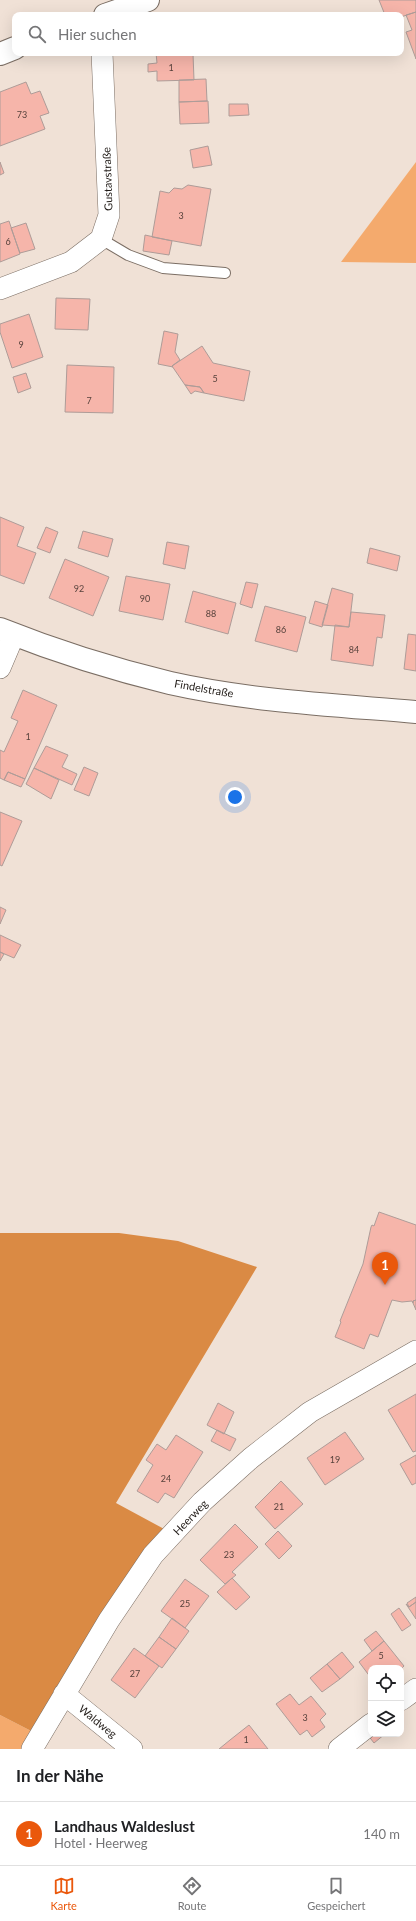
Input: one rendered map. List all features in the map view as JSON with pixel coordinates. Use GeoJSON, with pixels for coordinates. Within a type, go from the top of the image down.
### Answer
{"type":"FeatureCollection","features":[{"type":"Feature","properties":{"kind":"street"},"geometry":{"type":"LineString","coordinates":[[114,12],[148,0]]}},
{"type":"Feature","properties":{"kind":"street"},"geometry":{"type":"LineString","coordinates":[[0,54],[12,49]]}},
{"type":"Feature","properties":{"kind":"street","name":"Gustavstraße"},"geometry":{"type":"LineString","coordinates":[[101,239],[109,215],[102,56]]}},
{"type":"Feature","properties":{"kind":"street"},"geometry":{"type":"LineString","coordinates":[[0,289],[71,262],[101,239]]}},
{"type":"Feature","properties":{"kind":"street"},"geometry":{"type":"LineString","coordinates":[[0,668],[7,632]]}},
{"type":"Feature","properties":{"kind":"street","name":"Findelstraße"},"geometry":{"type":"LineString","coordinates":[[7,632],[90,661],[171,683],[259,698],[416,712]]}},
{"type":"Feature","properties":{"kind":"street","name":"Heerweg"},"geometry":{"type":"LineString","coordinates":[[32,1749],[109,1620],[154,1555],[202,1502],[251,1458],[310,1412],[416,1351]]}},
{"type":"Feature","properties":{"kind":"street"},"geometry":{"type":"LineString","coordinates":[[404,1698],[416,1689]]}},
{"type":"Feature","properties":{"kind":"street","name":"Waldweg"},"geometry":{"type":"LineString","coordinates":[[64,1694],[132,1749]]}},
{"type":"Feature","properties":{"kind":"street"},"geometry":{"type":"LineString","coordinates":[[339,1749],[368,1726]]}},
{"type":"Feature","properties":{"kind":"lane"},"geometry":{"type":"LineString","coordinates":[[101,239],[128,255],[163,268],[225,273]]}},
{"type":"Feature","properties":{"kind":"shaded area"},"geometry":{"type":"Polygon","coordinates":[[[416,162],[416,263],[341,262],[416,162]]]}},
{"type":"Feature","properties":{"kind":"shaded area"},"geometry":{"type":"Polygon","coordinates":[[[0,1233],[119,1233],[178,1241],[257,1267],[116,1503],[166,1530],[37,1734],[0,1715],[0,1233]]]}},
{"type":"Feature","properties":{"kind":"shaded area"},"geometry":{"type":"Polygon","coordinates":[[[0,1715],[37,1734],[29,1749],[0,1749],[0,1715]]]}},
{"type":"Feature","properties":{"kind":"building"},"geometry":{"type":"Polygon","coordinates":[[[379,0],[416,0],[416,12],[404,16],[404,12],[384,12],[379,0]]]}},
{"type":"Feature","properties":{"kind":"building"},"geometry":{"type":"Polygon","coordinates":[[[416,12],[416,59],[406,32],[412,30],[406,15],[416,12]]]}},
{"type":"Feature","properties":{"kind":"building"},"geometry":{"type":"Polygon","coordinates":[[[156,56],[193,56],[194,80],[157,81],[157,71],[148,72],[148,64],[157,63],[156,56]]]}},
{"type":"Feature","properties":{"kind":"building"},"geometry":{"type":"Polygon","coordinates":[[[206,79],[207,101],[179,102],[179,80],[206,79]]]}},
{"type":"Feature","properties":{"kind":"building"},"geometry":{"type":"Polygon","coordinates":[[[26,82],[31,94],[40,91],[49,113],[40,116],[45,129],[0,146],[0,92],[26,82]]]}},
{"type":"Feature","properties":{"kind":"building"},"geometry":{"type":"Polygon","coordinates":[[[208,101],[209,123],[180,124],[179,102],[208,101]]]}},
{"type":"Feature","properties":{"kind":"building"},"geometry":{"type":"Polygon","coordinates":[[[229,104],[248,104],[249,115],[229,116],[229,104]]]}},
{"type":"Feature","properties":{"kind":"building"},"geometry":{"type":"Polygon","coordinates":[[[208,146],[212,165],[193,168],[190,150],[208,146]]]}},
{"type":"Feature","properties":{"kind":"building"},"geometry":{"type":"Polygon","coordinates":[[[0,162],[4,173],[0,175],[0,162]]]}},
{"type":"Feature","properties":{"kind":"building"},"geometry":{"type":"Polygon","coordinates":[[[188,185],[211,189],[201,246],[152,237],[160,191],[169,193],[174,188],[182,189],[188,185]]]}},
{"type":"Feature","properties":{"kind":"building"},"geometry":{"type":"Polygon","coordinates":[[[9,221],[20,254],[0,262],[0,224],[9,221]]]}},
{"type":"Feature","properties":{"kind":"building"},"geometry":{"type":"Polygon","coordinates":[[[26,223],[35,249],[20,253],[11,228],[26,223]]]}},
{"type":"Feature","properties":{"kind":"building"},"geometry":{"type":"Polygon","coordinates":[[[145,235],[172,241],[169,255],[143,251],[145,235]]]}},
{"type":"Feature","properties":{"kind":"building"},"geometry":{"type":"Polygon","coordinates":[[[56,298],[90,299],[88,330],[55,329],[56,298]]]}},
{"type":"Feature","properties":{"kind":"building"},"geometry":{"type":"Polygon","coordinates":[[[29,314],[43,357],[12,368],[0,332],[0,324],[29,314]]]}},
{"type":"Feature","properties":{"kind":"building"},"geometry":{"type":"Polygon","coordinates":[[[164,331],[178,334],[175,352],[180,360],[172,366],[173,367],[158,364],[164,331]]]}},
{"type":"Feature","properties":{"kind":"building"},"geometry":{"type":"Polygon","coordinates":[[[202,346],[213,363],[250,371],[244,401],[204,393],[200,387],[185,385],[172,366],[202,346]]]}},
{"type":"Feature","properties":{"kind":"building"},"geometry":{"type":"Polygon","coordinates":[[[67,365],[114,367],[113,413],[65,412],[67,365]]]}},
{"type":"Feature","properties":{"kind":"building"},"geometry":{"type":"Polygon","coordinates":[[[26,373],[31,388],[18,393],[13,377],[26,373]]]}},
{"type":"Feature","properties":{"kind":"building"},"geometry":{"type":"Polygon","coordinates":[[[185,385],[200,387],[204,393],[195,391],[191,394],[185,385]]]}},
{"type":"Feature","properties":{"kind":"building"},"geometry":{"type":"Polygon","coordinates":[[[0,517],[24,527],[17,546],[36,553],[24,584],[0,575],[0,517]]]}},
{"type":"Feature","properties":{"kind":"building"},"geometry":{"type":"Polygon","coordinates":[[[46,527],[58,532],[50,553],[37,548],[46,527]]]}},
{"type":"Feature","properties":{"kind":"building"},"geometry":{"type":"Polygon","coordinates":[[[83,531],[113,539],[108,557],[78,548],[83,531]]]}},
{"type":"Feature","properties":{"kind":"building"},"geometry":{"type":"Polygon","coordinates":[[[167,542],[189,546],[185,569],[163,564],[167,542]]]}},
{"type":"Feature","properties":{"kind":"building"},"geometry":{"type":"Polygon","coordinates":[[[370,548],[400,556],[397,571],[367,563],[370,548]]]}},
{"type":"Feature","properties":{"kind":"building"},"geometry":{"type":"Polygon","coordinates":[[[65,559],[109,577],[93,616],[49,598],[65,559]]]}},
{"type":"Feature","properties":{"kind":"building"},"geometry":{"type":"Polygon","coordinates":[[[126,576],[170,584],[163,620],[119,611],[126,576]]]}},
{"type":"Feature","properties":{"kind":"building"},"geometry":{"type":"Polygon","coordinates":[[[246,582],[258,584],[252,608],[240,604],[246,582]]]}},
{"type":"Feature","properties":{"kind":"building"},"geometry":{"type":"Polygon","coordinates":[[[332,588],[353,594],[349,627],[322,625],[332,588]]]}},
{"type":"Feature","properties":{"kind":"building"},"geometry":{"type":"Polygon","coordinates":[[[193,591],[236,603],[228,634],[185,622],[193,591]]]}},
{"type":"Feature","properties":{"kind":"building"},"geometry":{"type":"Polygon","coordinates":[[[315,601],[328,605],[322,627],[309,623],[315,601]]]}},
{"type":"Feature","properties":{"kind":"building"},"geometry":{"type":"Polygon","coordinates":[[[265,606],[306,617],[297,652],[255,641],[265,606]]]}},
{"type":"Feature","properties":{"kind":"building"},"geometry":{"type":"Polygon","coordinates":[[[351,612],[385,615],[382,638],[377,637],[373,666],[331,660],[335,625],[349,627],[351,612]]]}},
{"type":"Feature","properties":{"kind":"building"},"geometry":{"type":"Polygon","coordinates":[[[408,634],[416,635],[416,671],[404,669],[408,634]]]}},
{"type":"Feature","properties":{"kind":"building"},"geometry":{"type":"Polygon","coordinates":[[[23,690],[57,705],[25,779],[8,772],[4,780],[0,778],[0,750],[4,752],[18,721],[11,718],[23,690]]]}},
{"type":"Feature","properties":{"kind":"building"},"geometry":{"type":"Polygon","coordinates":[[[46,746],[68,755],[62,767],[77,774],[72,785],[34,768],[46,746]]]}},
{"type":"Feature","properties":{"kind":"building"},"geometry":{"type":"Polygon","coordinates":[[[84,767],[98,773],[89,796],[74,790],[84,767]]]}},
{"type":"Feature","properties":{"kind":"building"},"geometry":{"type":"Polygon","coordinates":[[[34,768],[59,780],[51,799],[26,784],[34,768]]]}},
{"type":"Feature","properties":{"kind":"building"},"geometry":{"type":"Polygon","coordinates":[[[8,772],[25,779],[21,787],[4,780],[8,772]]]}},
{"type":"Feature","properties":{"kind":"building"},"geometry":{"type":"Polygon","coordinates":[[[0,812],[22,821],[2,866],[0,865],[0,812]]]}},
{"type":"Feature","properties":{"kind":"building"},"geometry":{"type":"Polygon","coordinates":[[[0,907],[6,910],[0,924],[0,907]]]}},
{"type":"Feature","properties":{"kind":"building"},"geometry":{"type":"Polygon","coordinates":[[[0,935],[21,945],[14,958],[0,952],[0,935]]]}},
{"type":"Feature","properties":{"kind":"building"},"geometry":{"type":"Polygon","coordinates":[[[0,952],[4,954],[0,961],[0,952]]]}},
{"type":"Feature","properties":{"kind":"building"},"geometry":{"type":"Polygon","coordinates":[[[379,1212],[416,1225],[416,1300],[413,1301],[413,1303],[412,1301],[402,1302],[392,1300],[378,1337],[370,1334],[364,1349],[335,1337],[363,1264],[371,1227],[372,1225],[374,1226],[379,1212]]]}},
{"type":"Feature","properties":{"kind":"building"},"geometry":{"type":"Polygon","coordinates":[[[416,1300],[416,1310],[413,1301],[416,1300]]]}},
{"type":"Feature","properties":{"kind":"building"},"geometry":{"type":"Polygon","coordinates":[[[416,1394],[416,1451],[413,1452],[388,1410],[416,1394]]]}},
{"type":"Feature","properties":{"kind":"building"},"geometry":{"type":"Polygon","coordinates":[[[218,1403],[234,1412],[224,1434],[207,1425],[218,1403]]]}},
{"type":"Feature","properties":{"kind":"building"},"geometry":{"type":"Polygon","coordinates":[[[217,1430],[236,1439],[230,1451],[211,1441],[217,1430]]]}},
{"type":"Feature","properties":{"kind":"building"},"geometry":{"type":"Polygon","coordinates":[[[345,1432],[364,1459],[325,1485],[307,1458],[345,1432]]]}},
{"type":"Feature","properties":{"kind":"building"},"geometry":{"type":"Polygon","coordinates":[[[176,1435],[203,1452],[174,1498],[165,1493],[158,1503],[137,1491],[153,1465],[146,1460],[157,1444],[166,1450],[176,1435]]]}},
{"type":"Feature","properties":{"kind":"building"},"geometry":{"type":"Polygon","coordinates":[[[416,1455],[416,1483],[412,1485],[400,1464],[416,1455]]]}},
{"type":"Feature","properties":{"kind":"building"},"geometry":{"type":"Polygon","coordinates":[[[281,1481],[303,1504],[275,1529],[255,1507],[281,1481]]]}},
{"type":"Feature","properties":{"kind":"building"},"geometry":{"type":"Polygon","coordinates":[[[235,1524],[258,1547],[232,1572],[236,1575],[225,1584],[200,1560],[235,1524]]]}},
{"type":"Feature","properties":{"kind":"building"},"geometry":{"type":"Polygon","coordinates":[[[278,1531],[292,1546],[279,1559],[265,1544],[278,1531]]]}},
{"type":"Feature","properties":{"kind":"building"},"geometry":{"type":"Polygon","coordinates":[[[232,1578],[250,1597],[236,1610],[217,1592],[232,1578]]]}},
{"type":"Feature","properties":{"kind":"building"},"geometry":{"type":"Polygon","coordinates":[[[185,1579],[209,1596],[185,1628],[161,1611],[185,1579]]]}},
{"type":"Feature","properties":{"kind":"building"},"geometry":{"type":"Polygon","coordinates":[[[416,1597],[416,1602],[409,1607],[407,1603],[416,1597]]]}},
{"type":"Feature","properties":{"kind":"building"},"geometry":{"type":"Polygon","coordinates":[[[416,1602],[416,1619],[406,1604],[409,1607],[416,1602]]]}},
{"type":"Feature","properties":{"kind":"building"},"geometry":{"type":"Polygon","coordinates":[[[399,1608],[411,1625],[402,1631],[391,1614],[399,1608]]]}},
{"type":"Feature","properties":{"kind":"building"},"geometry":{"type":"Polygon","coordinates":[[[172,1618],[189,1631],[176,1649],[159,1637],[172,1618]]]}},
{"type":"Feature","properties":{"kind":"building"},"geometry":{"type":"Polygon","coordinates":[[[376,1631],[384,1641],[372,1651],[364,1640],[376,1631]]]}},
{"type":"Feature","properties":{"kind":"building"},"geometry":{"type":"Polygon","coordinates":[[[159,1637],[176,1649],[162,1668],[145,1656],[159,1637]]]}},
{"type":"Feature","properties":{"kind":"building"},"geometry":{"type":"Polygon","coordinates":[[[384,1641],[403,1665],[368,1665],[368,1674],[359,1662],[384,1641]]]}},
{"type":"Feature","properties":{"kind":"building"},"geometry":{"type":"Polygon","coordinates":[[[134,1648],[159,1666],[135,1698],[111,1680],[134,1648]]]}},
{"type":"Feature","properties":{"kind":"building"},"geometry":{"type":"Polygon","coordinates":[[[342,1652],[354,1667],[340,1679],[327,1664],[342,1652]]]}},
{"type":"Feature","properties":{"kind":"building"},"geometry":{"type":"Polygon","coordinates":[[[327,1664],[340,1679],[322,1692],[310,1678],[327,1664]]]}},
{"type":"Feature","properties":{"kind":"building"},"geometry":{"type":"Polygon","coordinates":[[[290,1694],[299,1705],[311,1696],[326,1714],[320,1720],[325,1727],[312,1737],[307,1730],[300,1735],[276,1704],[290,1694]]]}},
{"type":"Feature","properties":{"kind":"building"},"geometry":{"type":"Polygon","coordinates":[[[249,1725],[268,1749],[219,1749],[230,1740],[249,1725]]]}},
{"type":"Feature","properties":{"kind":"building"},"geometry":{"type":"Polygon","coordinates":[[[369,1737],[381,1737],[374,1743],[369,1737]]]}},
{"type":"Feature","properties":{"kind":"place","name":"Landhaus Waldeslust"},"geometry":{"type":"Point","coordinates":[385,1285]}}]}
